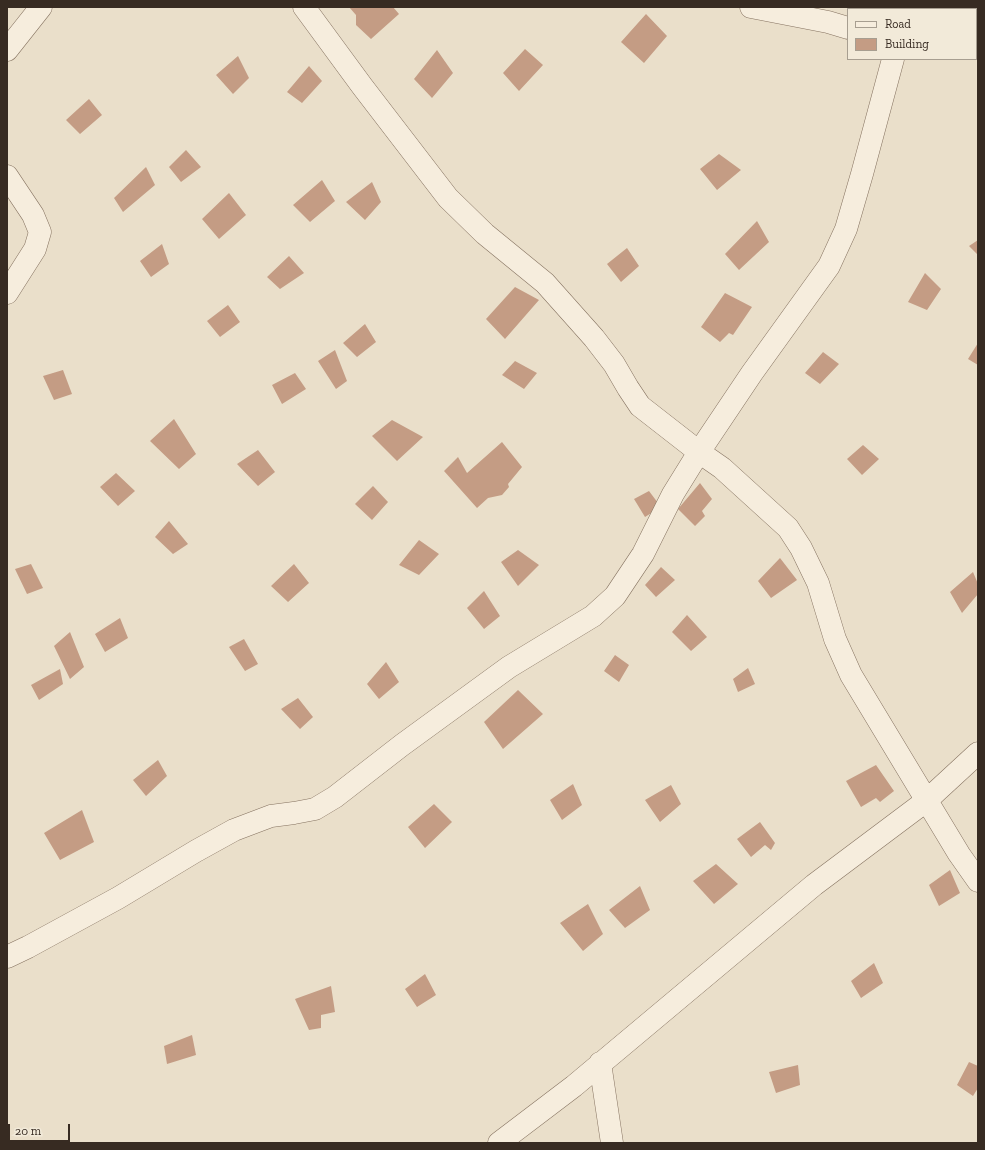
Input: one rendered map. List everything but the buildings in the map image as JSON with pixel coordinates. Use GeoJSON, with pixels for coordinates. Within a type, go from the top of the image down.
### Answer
{"type":"FeatureCollection","features":[{"type":"Feature","properties":{"kind":"street"},"geometry":{"type":"LineString","coordinates":[[7,50],[41,7]]}},
{"type":"Feature","properties":{"kind":"street"},"geometry":{"type":"LineString","coordinates":[[304,7],[362,86],[448,198],[485,234],[545,283],[594,338],[614,364],[640,406],[722,468],[788,528],[818,582],[835,639],[850,675],[926,801],[959,854],[978,881]]}},
{"type":"Feature","properties":{"kind":"street"},"geometry":{"type":"LineString","coordinates":[[751,7],[828,22],[847,28]]}},
{"type":"Feature","properties":{"kind":"street"},"geometry":{"type":"LineString","coordinates":[[7,957],[118,898],[234,830],[271,816],[315,809],[335,797],[402,745],[509,667],[593,616],[615,596],[643,554],[673,494],[699,452],[752,372],[828,266],[846,228],[893,60]]}},
{"type":"Feature","properties":{"kind":"street"},"geometry":{"type":"LineString","coordinates":[[7,176],[33,215],[40,232],[35,249],[7,293]]}},
{"type":"Feature","properties":{"kind":"street"},"geometry":{"type":"LineString","coordinates":[[499,1143],[574,1086],[814,885],[926,801],[978,753]]}},
{"type":"Feature","properties":{"kind":"street"},"geometry":{"type":"LineString","coordinates":[[600,1063],[612,1143]]}}]}
